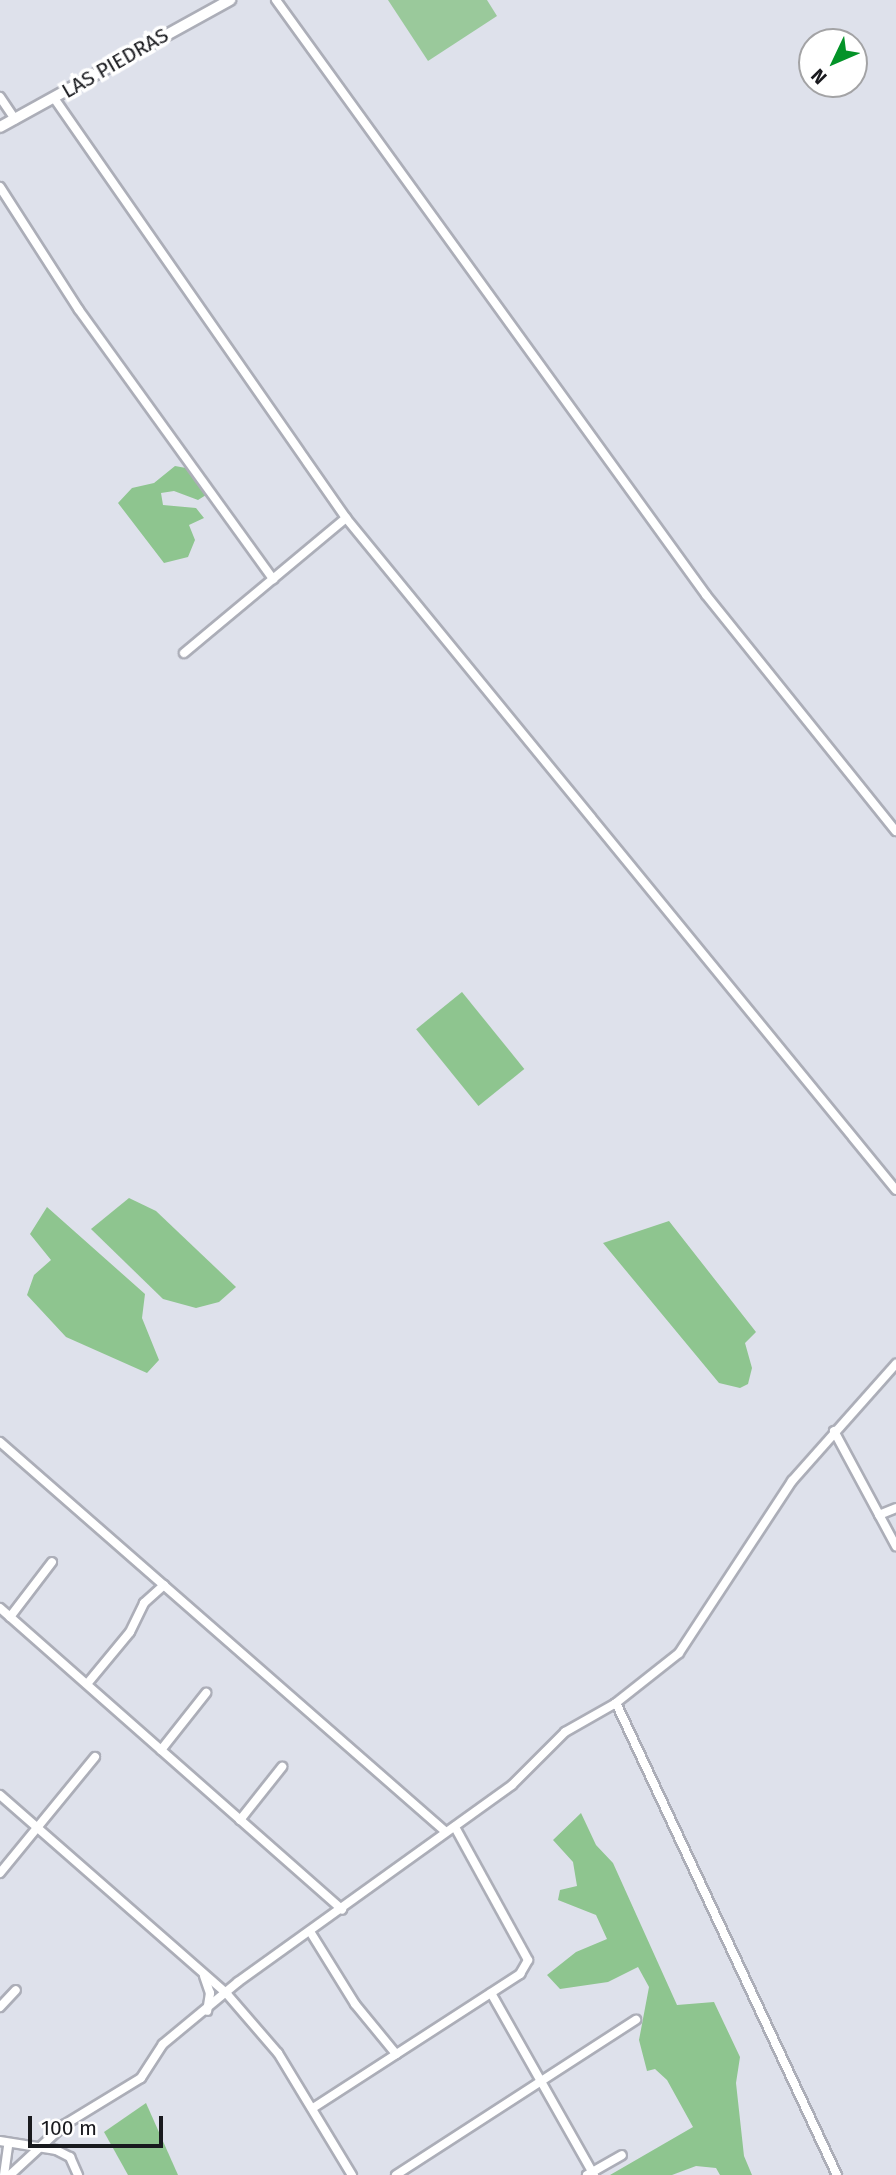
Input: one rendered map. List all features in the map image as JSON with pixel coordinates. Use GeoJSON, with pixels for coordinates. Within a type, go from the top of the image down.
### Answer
{"type":"FeatureCollection","features":[{"type":"Feature","properties":{"kind":"street","name":"LAS PIEDRAS"},"geometry":{"type":"LineString","coordinates":[[0,127],[230,0]]}},
{"type":"Feature","properties":{"kind":"street"},"geometry":{"type":"LineString","coordinates":[[276,0],[690,574],[896,831]]}},
{"type":"Feature","properties":{"kind":"street"},"geometry":{"type":"LineString","coordinates":[[0,97],[15,119]]}},
{"type":"Feature","properties":{"kind":"street"},"geometry":{"type":"LineString","coordinates":[[54,98],[346,518],[896,1191]]}},
{"type":"Feature","properties":{"kind":"street"},"geometry":{"type":"LineString","coordinates":[[0,187],[79,310],[273,579]]}},
{"type":"Feature","properties":{"kind":"street"},"geometry":{"type":"LineString","coordinates":[[184,653],[346,518]]}},
{"type":"Feature","properties":{"kind":"street"},"geometry":{"type":"LineString","coordinates":[[10,2175],[64,2125],[141,2078],[163,2044],[226,1994],[512,1785],[565,1732],[616,1703],[679,1653],[730,1580],[742,1550],[834,1431],[896,1364]]}},
{"type":"Feature","properties":{"kind":"street"},"geometry":{"type":"LineString","coordinates":[[834,1431],[896,1546]]}},
{"type":"Feature","properties":{"kind":"street"},"geometry":{"type":"LineString","coordinates":[[0,1442],[446,1832]]}},
{"type":"Feature","properties":{"kind":"street"},"geometry":{"type":"LineString","coordinates":[[879,1515],[896,1508]]}},
{"type":"Feature","properties":{"kind":"street"},"geometry":{"type":"LineString","coordinates":[[10,1617],[52,1562]]}},
{"type":"Feature","properties":{"kind":"street"},"geometry":{"type":"LineString","coordinates":[[87,1684],[130,1632],[144,1603],[164,1585]]}},
{"type":"Feature","properties":{"kind":"street"},"geometry":{"type":"LineString","coordinates":[[0,1608],[342,1909]]}},
{"type":"Feature","properties":{"kind":"street"},"geometry":{"type":"LineString","coordinates":[[161,1750],[206,1693]]}},
{"type":"Feature","properties":{"kind":"street"},"geometry":{"type":"LineString","coordinates":[[616,1703],[837,2175]]}},
{"type":"Feature","properties":{"kind":"street"},"geometry":{"type":"LineString","coordinates":[[0,1873],[95,1757]]}},
{"type":"Feature","properties":{"kind":"street"},"geometry":{"type":"LineString","coordinates":[[240,1820],[282,1767]]}},
{"type":"Feature","properties":{"kind":"street"},"geometry":{"type":"LineString","coordinates":[[0,1795],[226,1994],[278,2053],[352,2175]]}},
{"type":"Feature","properties":{"kind":"street"},"geometry":{"type":"LineString","coordinates":[[313,2108],[520,1974],[528,1960],[455,1827]]}},
{"type":"Feature","properties":{"kind":"street"},"geometry":{"type":"LineString","coordinates":[[311,1933],[355,2004],[396,2054]]}},
{"type":"Feature","properties":{"kind":"street"},"geometry":{"type":"LineString","coordinates":[[203,1973],[210,1993],[206,2012]]}},
{"type":"Feature","properties":{"kind":"street"},"geometry":{"type":"LineString","coordinates":[[0,2007],[16,1990]]}},
{"type":"Feature","properties":{"kind":"street"},"geometry":{"type":"LineString","coordinates":[[491,1993],[591,2174],[622,2155]]}},
{"type":"Feature","properties":{"kind":"street"},"geometry":{"type":"LineString","coordinates":[[396,2175],[636,2020]]}},
{"type":"Feature","properties":{"kind":"street"},"geometry":{"type":"LineString","coordinates":[[0,2141],[8,2146],[42,2148],[70,2157],[78,2175]]}},
{"type":"Feature","properties":{"kind":"street"},"geometry":{"type":"LineString","coordinates":[[4,2175],[8,2146]]}},
{"type":"Feature","properties":{"kind":"green space"},"geometry":{"type":"Polygon","coordinates":[[[388,0],[487,0],[497,16],[428,61],[388,0]]]}},
{"type":"Feature","properties":{"kind":"green space"},"geometry":{"type":"Polygon","coordinates":[[[175,466],[186,468],[206,495],[198,500],[174,491],[161,493],[163,505],[196,508],[204,518],[189,525],[195,540],[188,557],[164,563],[118,503],[132,488],[154,483],[175,466]]]}},
{"type":"Feature","properties":{"kind":"green space"},"geometry":{"type":"Polygon","coordinates":[[[462,992],[524,1069],[478,1106],[416,1029],[462,992]]]}},
{"type":"Feature","properties":{"kind":"green space"},"geometry":{"type":"Polygon","coordinates":[[[129,1198],[156,1211],[236,1287],[219,1302],[196,1308],[163,1299],[91,1229],[129,1198]]]}},
{"type":"Feature","properties":{"kind":"green space"},"geometry":{"type":"Polygon","coordinates":[[[47,1207],[145,1294],[142,1318],[159,1360],[147,1373],[66,1337],[27,1295],[34,1275],[51,1260],[30,1234],[47,1207]]]}},
{"type":"Feature","properties":{"kind":"green space"},"geometry":{"type":"Polygon","coordinates":[[[669,1221],[756,1332],[745,1343],[752,1368],[748,1384],[740,1388],[719,1383],[603,1243],[669,1221]]]}},
{"type":"Feature","properties":{"kind":"green space"},"geometry":{"type":"Polygon","coordinates":[[[581,1813],[596,1845],[613,1863],[677,2005],[714,2002],[740,2057],[736,2083],[744,2156],[752,2175],[720,2175],[716,2168],[696,2166],[672,2175],[610,2175],[693,2127],[667,2080],[655,2069],[647,2071],[639,2040],[649,1987],[638,1967],[608,1982],[560,1989],[547,1975],[576,1952],[607,1939],[596,1915],[558,1900],[560,1890],[577,1886],[573,1862],[553,1840],[581,1813]]]}},
{"type":"Feature","properties":{"kind":"green space"},"geometry":{"type":"Polygon","coordinates":[[[146,2103],[178,2175],[128,2175],[104,2132],[146,2103]]]}}]}
